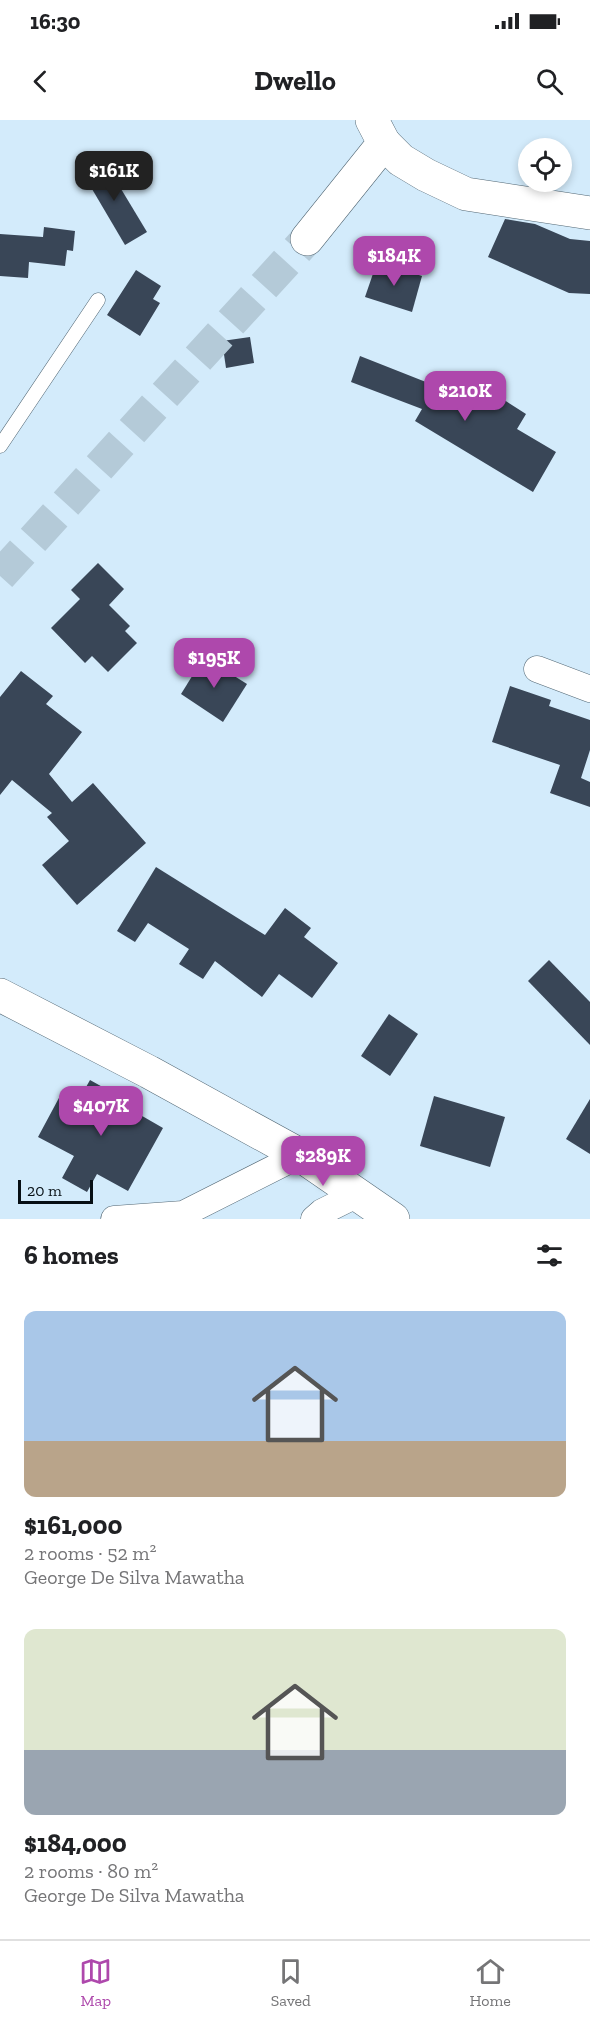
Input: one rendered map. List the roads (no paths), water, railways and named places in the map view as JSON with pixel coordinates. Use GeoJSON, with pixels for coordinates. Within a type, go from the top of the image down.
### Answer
{"type":"FeatureCollection","features":[{"type":"Feature","properties":{"kind":"street"},"geometry":{"type":"LineString","coordinates":[[307,239],[378,131],[401,160],[466,194],[590,213]]}},
{"type":"Feature","properties":{"kind":"street"},"geometry":{"type":"LineString","coordinates":[[537,669],[590,689]]}},
{"type":"Feature","properties":{"kind":"street"},"geometry":{"type":"LineString","coordinates":[[0,995],[149,1072],[300,1155],[393,1219]]}},
{"type":"Feature","properties":{"kind":"street"},"geometry":{"type":"LineString","coordinates":[[114,1219],[183,1214],[300,1155]]}},
{"type":"Feature","properties":{"kind":"street"},"geometry":{"type":"LineString","coordinates":[[314,1219],[322,1212],[358,1194]]}},
{"type":"Feature","properties":{"kind":"lane"},"geometry":{"type":"LineString","coordinates":[[0,446],[98,300]]}},
{"type":"Feature","properties":{"kind":"tunnel"},"geometry":{"type":"LineString","coordinates":[[0,576],[307,239]]}}]}
